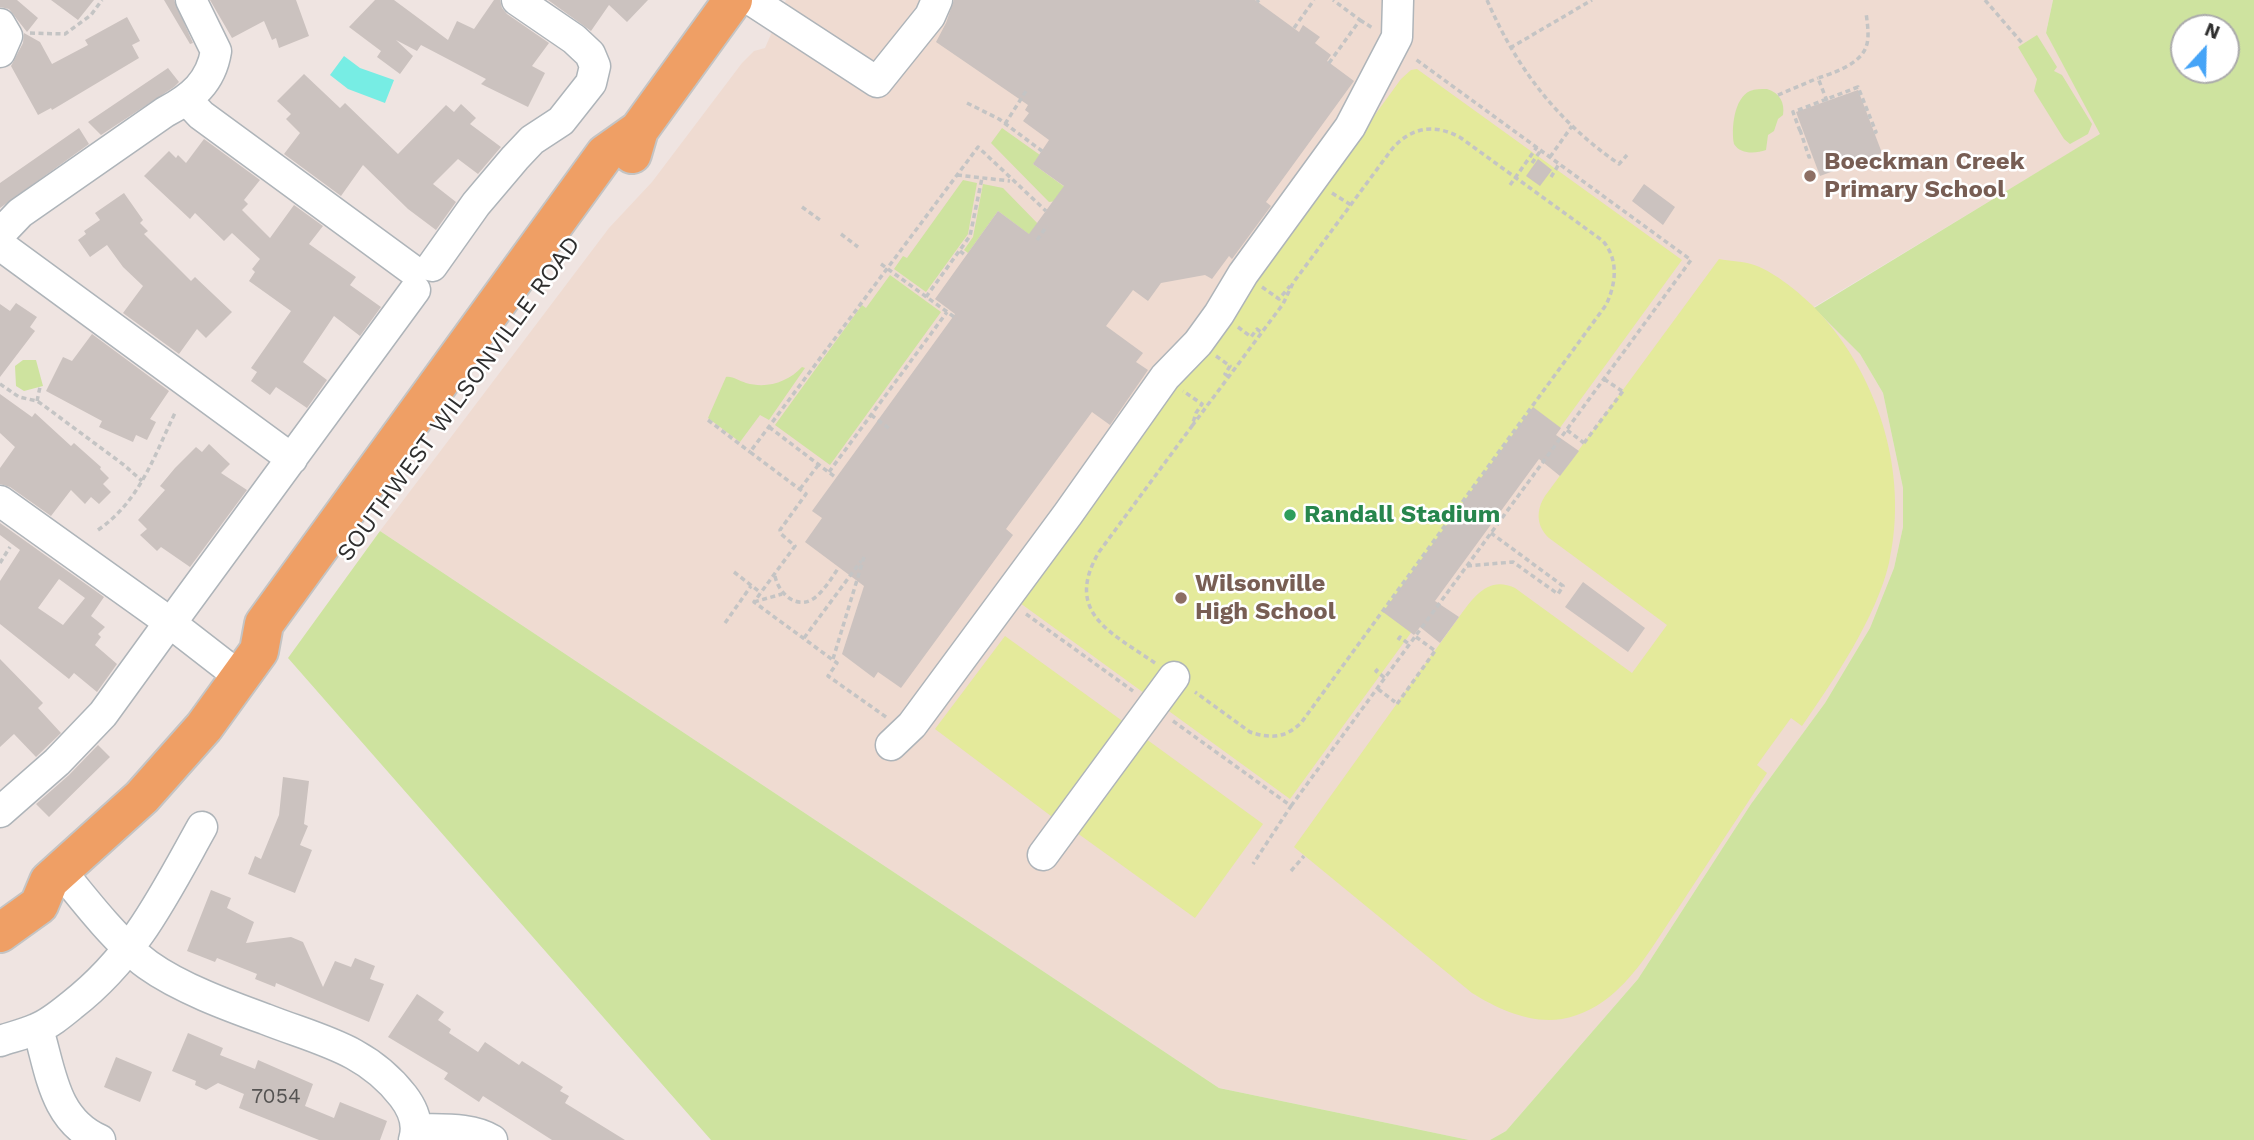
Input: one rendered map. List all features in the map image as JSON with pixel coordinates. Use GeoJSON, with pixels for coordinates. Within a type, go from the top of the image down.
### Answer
{"type":"FeatureCollection","features":[{"type":"Feature","properties":{"kind":"main road","name":"SOUTHWEST WILSONVILLE ROAD"},"geometry":{"type":"LineString","coordinates":[[0,933],[39,905],[55,876],[160,779],[204,727],[250,664],[285,638],[627,168],[639,130],[733,0]]}},
{"type":"Feature","properties":{"kind":"main road","name":"SOUTHWEST WILSONVILLE ROAD"},"geometry":{"type":"LineString","coordinates":[[0,903],[22,887],[55,876]]}},
{"type":"Feature","properties":{"kind":"street"},"geometry":{"type":"LineString","coordinates":[[0,234],[20,213],[165,112],[187,100],[206,79],[216,51],[191,0]]}},
{"type":"Feature","properties":{"kind":"street"},"geometry":{"type":"LineString","coordinates":[[0,812],[57,762],[103,714],[292,459],[419,275],[515,158],[532,140],[561,121],[591,83],[595,66],[590,54],[574,39],[517,0]]}},
{"type":"Feature","properties":{"kind":"street"},"geometry":{"type":"LineString","coordinates":[[751,0],[877,82],[930,16],[937,0]]}},
{"type":"Feature","properties":{"kind":"street"},"geometry":{"type":"LineString","coordinates":[[891,732],[912,725],[1068,514],[1165,377],[1198,342],[1219,314],[1243,274],[1350,127],[1397,37],[1398,0]]}},
{"type":"Feature","properties":{"kind":"street"},"geometry":{"type":"LineString","coordinates":[[187,100],[201,115],[419,275]]}},
{"type":"Feature","properties":{"kind":"street"},"geometry":{"type":"LineString","coordinates":[[0,245],[292,459]]}},
{"type":"Feature","properties":{"kind":"street"},"geometry":{"type":"LineString","coordinates":[[0,500],[170,623],[250,664]]}},
{"type":"Feature","properties":{"kind":"street"},"geometry":{"type":"LineString","coordinates":[[1043,855],[1174,677]]}},
{"type":"Feature","properties":{"kind":"street"},"geometry":{"type":"LineString","coordinates":[[0,1041],[38,1029],[80,999],[130,950],[156,911],[202,827]]}},
{"type":"Feature","properties":{"kind":"street"},"geometry":{"type":"LineString","coordinates":[[55,876],[130,950],[150,966],[200,993],[317,1037],[366,1060],[394,1085],[410,1104],[416,1135],[468,1131],[492,1140]]}},
{"type":"Feature","properties":{"kind":"street"},"geometry":{"type":"LineString","coordinates":[[38,1029],[60,1102],[69,1120],[83,1133],[100,1140]]}},
{"type":"Feature","properties":{"kind":"path"},"geometry":{"type":"LineString","coordinates":[[2,38],[29,33],[65,34],[92,15],[102,0]]}},
{"type":"Feature","properties":{"kind":"path"},"geometry":{"type":"LineString","coordinates":[[1294,28],[1314,0]]}},
{"type":"Feature","properties":{"kind":"path"},"geometry":{"type":"LineString","coordinates":[[1329,63],[1360,20],[1333,0]]}},
{"type":"Feature","properties":{"kind":"path"},"geometry":{"type":"LineString","coordinates":[[1487,0],[1510,48],[1533,82],[1572,126],[1619,164],[1627,155]]}},
{"type":"Feature","properties":{"kind":"path"},"geometry":{"type":"LineString","coordinates":[[1510,48],[1592,0]]}},
{"type":"Feature","properties":{"kind":"path"},"geometry":{"type":"LineString","coordinates":[[1985,0],[2022,43]]}},
{"type":"Feature","properties":{"kind":"path"},"geometry":{"type":"LineString","coordinates":[[1778,95],[1833,73],[1862,55],[1867,45],[1866,12]]}},
{"type":"Feature","properties":{"kind":"path"},"geometry":{"type":"LineString","coordinates":[[1253,864],[1291,806],[1691,260],[1394,43]]}},
{"type":"Feature","properties":{"kind":"path"},"geometry":{"type":"LineString","coordinates":[[1818,78],[1826,100]]}},
{"type":"Feature","properties":{"kind":"path"},"geometry":{"type":"LineString","coordinates":[[1813,156],[1809,158],[1793,112],[1858,87],[1876,132],[1874,133]]}},
{"type":"Feature","properties":{"kind":"path"},"geometry":{"type":"LineString","coordinates":[[1005,124],[1026,91]]}},
{"type":"Feature","properties":{"kind":"path"},"geometry":{"type":"LineString","coordinates":[[967,103],[1005,124],[1042,151]]}},
{"type":"Feature","properties":{"kind":"path"},"geometry":{"type":"LineString","coordinates":[[1550,157],[1572,126]]}},
{"type":"Feature","properties":{"kind":"path"},"geometry":{"type":"LineString","coordinates":[[1422,128],[1454,134],[1515,177],[1609,247],[1615,269],[1612,293],[1606,305],[1309,713],[1292,731],[1282,736],[1271,737],[1250,732],[1101,625],[1093,616],[1087,593],[1090,570],[1099,552],[1230,378],[1283,304],[1293,284],[1397,143],[1411,132],[1422,128]]}},
{"type":"Feature","properties":{"kind":"path"},"geometry":{"type":"LineString","coordinates":[[750,452],[978,147],[1046,211]]}},
{"type":"Feature","properties":{"kind":"path"},"geometry":{"type":"LineString","coordinates":[[1532,163],[1539,149]]}},
{"type":"Feature","properties":{"kind":"path"},"geometry":{"type":"LineString","coordinates":[[1510,185],[1539,149]]}},
{"type":"Feature","properties":{"kind":"path"},"geometry":{"type":"LineString","coordinates":[[1551,177],[1559,164]]}},
{"type":"Feature","properties":{"kind":"path"},"geometry":{"type":"LineString","coordinates":[[957,175],[1013,181]]}},
{"type":"Feature","properties":{"kind":"path"},"geometry":{"type":"LineString","coordinates":[[926,297],[970,236],[982,178]]}},
{"type":"Feature","properties":{"kind":"path"},"geometry":{"type":"LineString","coordinates":[[1332,192],[1351,205]]}},
{"type":"Feature","properties":{"kind":"path"},"geometry":{"type":"LineString","coordinates":[[802,207],[820,220]]}},
{"type":"Feature","properties":{"kind":"path"},"geometry":{"type":"LineString","coordinates":[[1037,240],[1047,226]]}},
{"type":"Feature","properties":{"kind":"path"},"geometry":{"type":"LineString","coordinates":[[841,234],[858,247]]}},
{"type":"Feature","properties":{"kind":"path"},"geometry":{"type":"LineString","coordinates":[[960,251],[966,256]]}},
{"type":"Feature","properties":{"kind":"path"},"geometry":{"type":"LineString","coordinates":[[881,264],[957,319]]}},
{"type":"Feature","properties":{"kind":"path"},"geometry":{"type":"LineString","coordinates":[[1284,291],[1293,284]]}},
{"type":"Feature","properties":{"kind":"path"},"geometry":{"type":"LineString","coordinates":[[829,472],[947,312]]}},
{"type":"Feature","properties":{"kind":"path"},"geometry":{"type":"LineString","coordinates":[[1257,329],[1262,333]]}},
{"type":"Feature","properties":{"kind":"path"},"geometry":{"type":"LineString","coordinates":[[1225,374],[1230,378]]}},
{"type":"Feature","properties":{"kind":"path"},"geometry":{"type":"LineString","coordinates":[[1567,430],[1584,443],[1622,391],[1604,379]]}},
{"type":"Feature","properties":{"kind":"path"},"geometry":{"type":"LineString","coordinates":[[0,384],[19,397],[37,401],[142,481]]}},
{"type":"Feature","properties":{"kind":"path"},"geometry":{"type":"LineString","coordinates":[[37,401],[40,387]]}},
{"type":"Feature","properties":{"kind":"path"},"geometry":{"type":"LineString","coordinates":[[98,530],[113,517],[142,481],[158,455],[175,413]]}},
{"type":"Feature","properties":{"kind":"path"},"geometry":{"type":"LineString","coordinates":[[1192,426],[1196,413]]}},
{"type":"Feature","properties":{"kind":"path"},"geometry":{"type":"LineString","coordinates":[[871,415],[890,429]]}},
{"type":"Feature","properties":{"kind":"path"},"geometry":{"type":"LineString","coordinates":[[708,420],[806,494],[780,530],[795,546],[754,602]]}},
{"type":"Feature","properties":{"kind":"path"},"geometry":{"type":"LineString","coordinates":[[769,427],[835,477]]}},
{"type":"Feature","properties":{"kind":"path"},"geometry":{"type":"LineString","coordinates":[[800,489],[819,464]]}},
{"type":"Feature","properties":{"kind":"path"},"geometry":{"type":"LineString","coordinates":[[1467,566],[1513,562],[1558,594],[1563,586],[1491,533]]}},
{"type":"Feature","properties":{"kind":"path"},"geometry":{"type":"LineString","coordinates":[[0,563],[10,547]]}},
{"type":"Feature","properties":{"kind":"path"},"geometry":{"type":"LineString","coordinates":[[804,638],[864,557],[832,660]]}},
{"type":"Feature","properties":{"kind":"path"},"geometry":{"type":"LineString","coordinates":[[775,573],[782,594],[797,602],[810,601],[818,595],[839,567]]}},
{"type":"Feature","properties":{"kind":"path"},"geometry":{"type":"LineString","coordinates":[[734,572],[761,593]]}},
{"type":"Feature","properties":{"kind":"path"},"geometry":{"type":"LineString","coordinates":[[724,623],[751,586]]}},
{"type":"Feature","properties":{"kind":"path"},"geometry":{"type":"LineString","coordinates":[[754,602],[782,594]]}},
{"type":"Feature","properties":{"kind":"path"},"geometry":{"type":"LineString","coordinates":[[1004,598],[1124,685]]}},
{"type":"Feature","properties":{"kind":"path"},"geometry":{"type":"LineString","coordinates":[[754,602],[837,663],[828,676],[891,732]]}},
{"type":"Feature","properties":{"kind":"path"},"geometry":{"type":"LineString","coordinates":[[1398,640],[1400,637],[1410,645]]}},
{"type":"Feature","properties":{"kind":"path"},"geometry":{"type":"LineString","coordinates":[[1378,689],[1396,703],[1434,651],[1416,637]]}},
{"type":"Feature","properties":{"kind":"path"},"geometry":{"type":"LineString","coordinates":[[1378,669],[1376,671],[1385,678]]}},
{"type":"Feature","properties":{"kind":"path"},"geometry":{"type":"LineString","coordinates":[[1181,726],[1291,806]]}},
{"type":"Feature","properties":{"kind":"path"},"geometry":{"type":"LineString","coordinates":[[1291,871],[1304,856]]}},
{"type":"Feature","properties":{"kind":"shaded area","name":"Wilsonville High School"},"geometry":{"type":"Polygon","coordinates":[[[786,0],[2053,0],[2046,33],[2101,134],[1814,307],[1860,354],[1883,393],[1903,488],[1903,527],[1894,568],[1870,628],[1825,703],[1751,804],[1638,979],[1506,1131],[1490,1140],[1469,1140],[1219,1088],[380,531],[609,228],[652,182],[742,63],[754,51],[765,48],[786,0]]]}},
{"type":"Feature","properties":{"kind":"green space"},"geometry":{"type":"Polygon","coordinates":[[[2053,0],[2254,0],[2254,1140],[1490,1140],[1506,1131],[1638,979],[1751,804],[1825,703],[1870,628],[1894,568],[1903,527],[1903,488],[1883,393],[1860,354],[1814,308],[2100,134],[2046,33],[2053,0]]]}},
{"type":"Feature","properties":{"kind":"green space"},"geometry":{"type":"Polygon","coordinates":[[[2037,35],[2057,67],[2054,71],[2062,75],[2092,124],[2088,134],[2070,144],[2064,139],[2034,91],[2037,79],[2018,47],[2037,35]]]}},
{"type":"Feature","properties":{"kind":"green space","name":"Randall Stadium"},"geometry":{"type":"Polygon","coordinates":[[[1417,69],[1682,260],[1290,799],[1020,603],[1401,79],[1411,70],[1417,69]]]}},
{"type":"Feature","properties":{"kind":"green space"},"geometry":{"type":"Polygon","coordinates":[[[1767,89],[1781,99],[1783,115],[1778,119],[1774,131],[1768,135],[1766,150],[1744,151],[1734,144],[1733,130],[1737,107],[1750,91],[1767,89]]]}},
{"type":"Feature","properties":{"kind":"green space"},"geometry":{"type":"Polygon","coordinates":[[[1002,128],[1040,155],[1033,164],[1080,198],[1049,202],[991,143],[1002,128]]]}},
{"type":"Feature","properties":{"kind":"green space"},"geometry":{"type":"Polygon","coordinates":[[[963,180],[977,183],[968,234],[926,292],[894,269],[903,256],[907,258],[963,180]]]}},
{"type":"Feature","properties":{"kind":"green space"},"geometry":{"type":"Polygon","coordinates":[[[983,184],[1003,188],[1041,227],[1034,238],[998,211],[968,253],[964,250],[973,237],[983,184]]]}},
{"type":"Feature","properties":{"kind":"green space"},"geometry":{"type":"Polygon","coordinates":[[[1719,259],[1751,264],[1783,281],[1812,305],[1835,331],[1854,360],[1883,424],[1891,458],[1895,493],[1889,563],[1864,627],[1840,669],[1802,726],[1791,718],[1757,765],[1767,773],[1657,941],[1633,973],[1609,997],[1583,1013],[1550,1020],[1526,1017],[1503,1010],[1472,993],[1294,847],[1459,617],[1482,590],[1497,584],[1515,588],[1632,673],[1667,625],[1549,538],[1540,523],[1539,512],[1545,496],[1719,259]]]}},
{"type":"Feature","properties":{"kind":"green space"},"geometry":{"type":"Polygon","coordinates":[[[890,275],[941,312],[830,465],[775,425],[862,305],[866,308],[890,275]]]}},
{"type":"Feature","properties":{"kind":"green space"},"geometry":{"type":"Polygon","coordinates":[[[23,360],[36,360],[43,386],[24,391],[16,386],[15,366],[23,360]]]}},
{"type":"Feature","properties":{"kind":"green space"},"geometry":{"type":"Polygon","coordinates":[[[802,367],[805,368],[769,420],[760,415],[740,442],[708,418],[726,377],[754,385],[769,385],[784,380],[802,367]]]}},
{"type":"Feature","properties":{"kind":"green space"},"geometry":{"type":"Polygon","coordinates":[[[380,531],[1219,1088],[1469,1140],[711,1140],[288,658],[380,531]]]}},
{"type":"Feature","properties":{"kind":"green space"},"geometry":{"type":"Polygon","coordinates":[[[1005,636],[1128,725],[1059,822],[935,729],[1005,636]]]}},
{"type":"Feature","properties":{"kind":"green space"},"geometry":{"type":"Polygon","coordinates":[[[1142,736],[1263,824],[1195,918],[1073,830],[1142,736]]]}},
{"type":"Feature","properties":{"kind":"water"},"geometry":{"type":"Polygon","coordinates":[[[344,56],[360,68],[394,80],[385,103],[348,89],[330,75],[344,56]]]}},
{"type":"Feature","properties":{"kind":"building"},"geometry":{"type":"Polygon","coordinates":[[[0,0],[17,0],[38,18],[27,32],[9,9],[0,7],[0,0]]]}},
{"type":"Feature","properties":{"kind":"building"},"geometry":{"type":"Polygon","coordinates":[[[51,0],[94,0],[78,20],[51,0]]]}},
{"type":"Feature","properties":{"kind":"building"},"geometry":{"type":"Polygon","coordinates":[[[164,0],[174,0],[193,43],[190,44],[164,0]]]}},
{"type":"Feature","properties":{"kind":"building"},"geometry":{"type":"Polygon","coordinates":[[[210,0],[296,0],[309,36],[279,48],[276,38],[272,40],[264,21],[232,38],[210,0]]]}},
{"type":"Feature","properties":{"kind":"building"},"geometry":{"type":"Polygon","coordinates":[[[375,0],[394,0],[448,40],[457,21],[474,29],[494,0],[500,0],[507,14],[549,43],[532,66],[545,73],[528,107],[481,84],[486,79],[421,45],[417,51],[396,40],[413,56],[400,74],[377,57],[381,51],[349,27],[375,0]]]}},
{"type":"Feature","properties":{"kind":"building"},"geometry":{"type":"Polygon","coordinates":[[[548,0],[648,0],[627,22],[609,5],[591,31],[548,0]]]}},
{"type":"Feature","properties":{"kind":"building"},"geometry":{"type":"Polygon","coordinates":[[[954,0],[1255,0],[1299,32],[1303,25],[1320,37],[1315,43],[1331,55],[1327,61],[1354,81],[1266,202],[1271,206],[1232,259],[1229,256],[1212,279],[1205,275],[1161,283],[1148,301],[1133,290],[1106,326],[1143,353],[1136,362],[1148,370],[1110,425],[1092,412],[1006,529],[1013,535],[901,688],[878,672],[874,678],[842,654],[864,586],[805,542],[822,518],[812,511],[955,314],[935,299],[998,211],[1029,234],[1064,186],[1033,164],[1049,140],[1023,121],[1029,113],[1025,110],[1028,105],[936,42],[954,0]]]}},
{"type":"Feature","properties":{"kind":"building"},"geometry":{"type":"Polygon","coordinates":[[[127,17],[140,41],[132,45],[139,58],[52,110],[51,108],[38,115],[11,66],[23,43],[24,33],[40,42],[52,64],[88,45],[85,40],[127,17]]]}},
{"type":"Feature","properties":{"kind":"building"},"geometry":{"type":"Polygon","coordinates":[[[168,68],[179,82],[174,87],[101,135],[88,122],[168,68]]]}},
{"type":"Feature","properties":{"kind":"building"},"geometry":{"type":"Polygon","coordinates":[[[304,74],[340,108],[345,103],[398,154],[446,105],[454,112],[461,104],[476,118],[470,124],[501,147],[478,174],[458,159],[433,184],[456,202],[436,230],[408,209],[363,165],[341,196],[284,154],[300,133],[286,119],[291,114],[277,101],[304,74]]]}},
{"type":"Feature","properties":{"kind":"building","name":"Boeckman Creek Primary School"},"geometry":{"type":"Polygon","coordinates":[[[1858,90],[1882,153],[1820,176],[1796,112],[1858,90]]]}},
{"type":"Feature","properties":{"kind":"building"},"geometry":{"type":"Polygon","coordinates":[[[79,128],[89,144],[0,208],[0,183],[79,128]]]}},
{"type":"Feature","properties":{"kind":"building"},"geometry":{"type":"Polygon","coordinates":[[[204,139],[260,180],[244,200],[248,204],[242,210],[270,238],[294,205],[323,226],[309,244],[356,277],[350,285],[381,307],[360,336],[334,316],[303,362],[327,380],[307,408],[276,387],[270,395],[251,381],[257,372],[251,368],[291,311],[249,281],[255,272],[252,269],[260,259],[232,233],[224,241],[195,213],[190,219],[144,176],[169,151],[186,163],[204,139]]]}},
{"type":"Feature","properties":{"kind":"building"},"geometry":{"type":"Polygon","coordinates":[[[1538,159],[1552,170],[1540,186],[1526,176],[1538,159]]]}},
{"type":"Feature","properties":{"kind":"building"},"geometry":{"type":"Polygon","coordinates":[[[1644,184],[1675,207],[1663,225],[1632,201],[1644,184]]]}},
{"type":"Feature","properties":{"kind":"building"},"geometry":{"type":"Polygon","coordinates":[[[124,193],[143,220],[140,223],[148,231],[144,234],[191,281],[195,277],[232,312],[206,338],[197,329],[179,354],[123,313],[143,286],[123,267],[107,245],[90,257],[78,240],[86,234],[84,231],[100,220],[95,213],[124,193]]]}},
{"type":"Feature","properties":{"kind":"building"},"geometry":{"type":"Polygon","coordinates":[[[16,303],[37,317],[30,327],[35,331],[0,377],[0,304],[10,311],[16,303]]]}},
{"type":"Feature","properties":{"kind":"building"},"geometry":{"type":"Polygon","coordinates":[[[92,334],[169,391],[150,419],[156,422],[147,440],[136,435],[133,442],[99,427],[102,421],[46,391],[63,357],[72,361],[92,334]]]}},
{"type":"Feature","properties":{"kind":"building"},"geometry":{"type":"Polygon","coordinates":[[[0,394],[32,417],[35,413],[71,446],[74,443],[101,467],[109,478],[103,484],[111,492],[99,504],[91,497],[85,504],[71,490],[51,516],[10,487],[0,484],[0,468],[15,447],[0,433],[0,394]]]}},
{"type":"Feature","properties":{"kind":"building"},"geometry":{"type":"Polygon","coordinates":[[[1533,407],[1561,428],[1556,435],[1579,451],[1560,476],[1539,459],[1435,601],[1459,617],[1440,643],[1420,627],[1414,635],[1383,612],[1533,407]]]}},
{"type":"Feature","properties":{"kind":"building"},"geometry":{"type":"Polygon","coordinates":[[[209,444],[230,464],[221,473],[247,490],[190,567],[161,547],[157,551],[140,535],[147,529],[138,520],[165,490],[160,486],[175,468],[196,447],[202,452],[209,444]]]}},
{"type":"Feature","properties":{"kind":"building"},"geometry":{"type":"Polygon","coordinates":[[[0,523],[104,597],[91,616],[105,627],[98,634],[101,637],[95,645],[117,664],[97,692],[74,673],[69,679],[0,624],[0,581],[20,550],[0,535],[0,523]],[[59,579],[38,608],[63,625],[85,598],[59,579]]]}},
{"type":"Feature","properties":{"kind":"building"},"geometry":{"type":"Polygon","coordinates":[[[1583,582],[1645,628],[1628,652],[1565,607],[1583,582]]]}},
{"type":"Feature","properties":{"kind":"building"},"geometry":{"type":"Polygon","coordinates":[[[0,659],[43,703],[38,708],[61,733],[36,757],[14,734],[0,747],[0,659]]]}},
{"type":"Feature","properties":{"kind":"building"},"geometry":{"type":"Polygon","coordinates":[[[98,745],[110,757],[49,817],[36,804],[98,745]]]}},
{"type":"Feature","properties":{"kind":"building"},"geometry":{"type":"Polygon","coordinates":[[[283,777],[309,781],[304,824],[308,826],[300,845],[312,850],[295,893],[248,874],[255,856],[261,859],[279,815],[283,777]]]}},
{"type":"Feature","properties":{"kind":"building"},"geometry":{"type":"Polygon","coordinates":[[[211,890],[231,898],[227,908],[254,922],[246,943],[291,937],[303,942],[323,987],[335,961],[351,967],[355,958],[375,966],[370,979],[384,984],[369,1022],[276,983],[275,987],[255,979],[257,974],[217,958],[215,962],[187,951],[211,890]]]}},
{"type":"Feature","properties":{"kind":"building"},"geometry":{"type":"Polygon","coordinates":[[[417,994],[444,1012],[438,1020],[451,1029],[449,1033],[478,1052],[485,1042],[519,1065],[522,1061],[563,1087],[560,1091],[569,1096],[565,1103],[625,1140],[552,1140],[483,1096],[479,1102],[444,1079],[448,1073],[388,1037],[417,994]]]}},
{"type":"Feature","properties":{"kind":"building"},"geometry":{"type":"Polygon","coordinates":[[[188,1033],[223,1048],[220,1055],[255,1069],[258,1060],[313,1084],[305,1106],[334,1118],[340,1102],[387,1121],[380,1140],[319,1140],[239,1108],[244,1094],[218,1083],[206,1090],[195,1085],[196,1081],[172,1071],[188,1033]]]}},
{"type":"Feature","properties":{"kind":"building"},"geometry":{"type":"Polygon","coordinates":[[[116,1057],[152,1072],[140,1102],[104,1087],[116,1057]]]}},
{"type":"Feature","properties":{"kind":"place","name":"Boeckman Creek Primary School"},"geometry":{"type":"Point","coordinates":[1810,176]}},
{"type":"Feature","properties":{"kind":"place","name":"Randall Stadium"},"geometry":{"type":"Point","coordinates":[1290,515]}},
{"type":"Feature","properties":{"kind":"place","name":"Wilsonville High School"},"geometry":{"type":"Point","coordinates":[1181,598]}}]}
